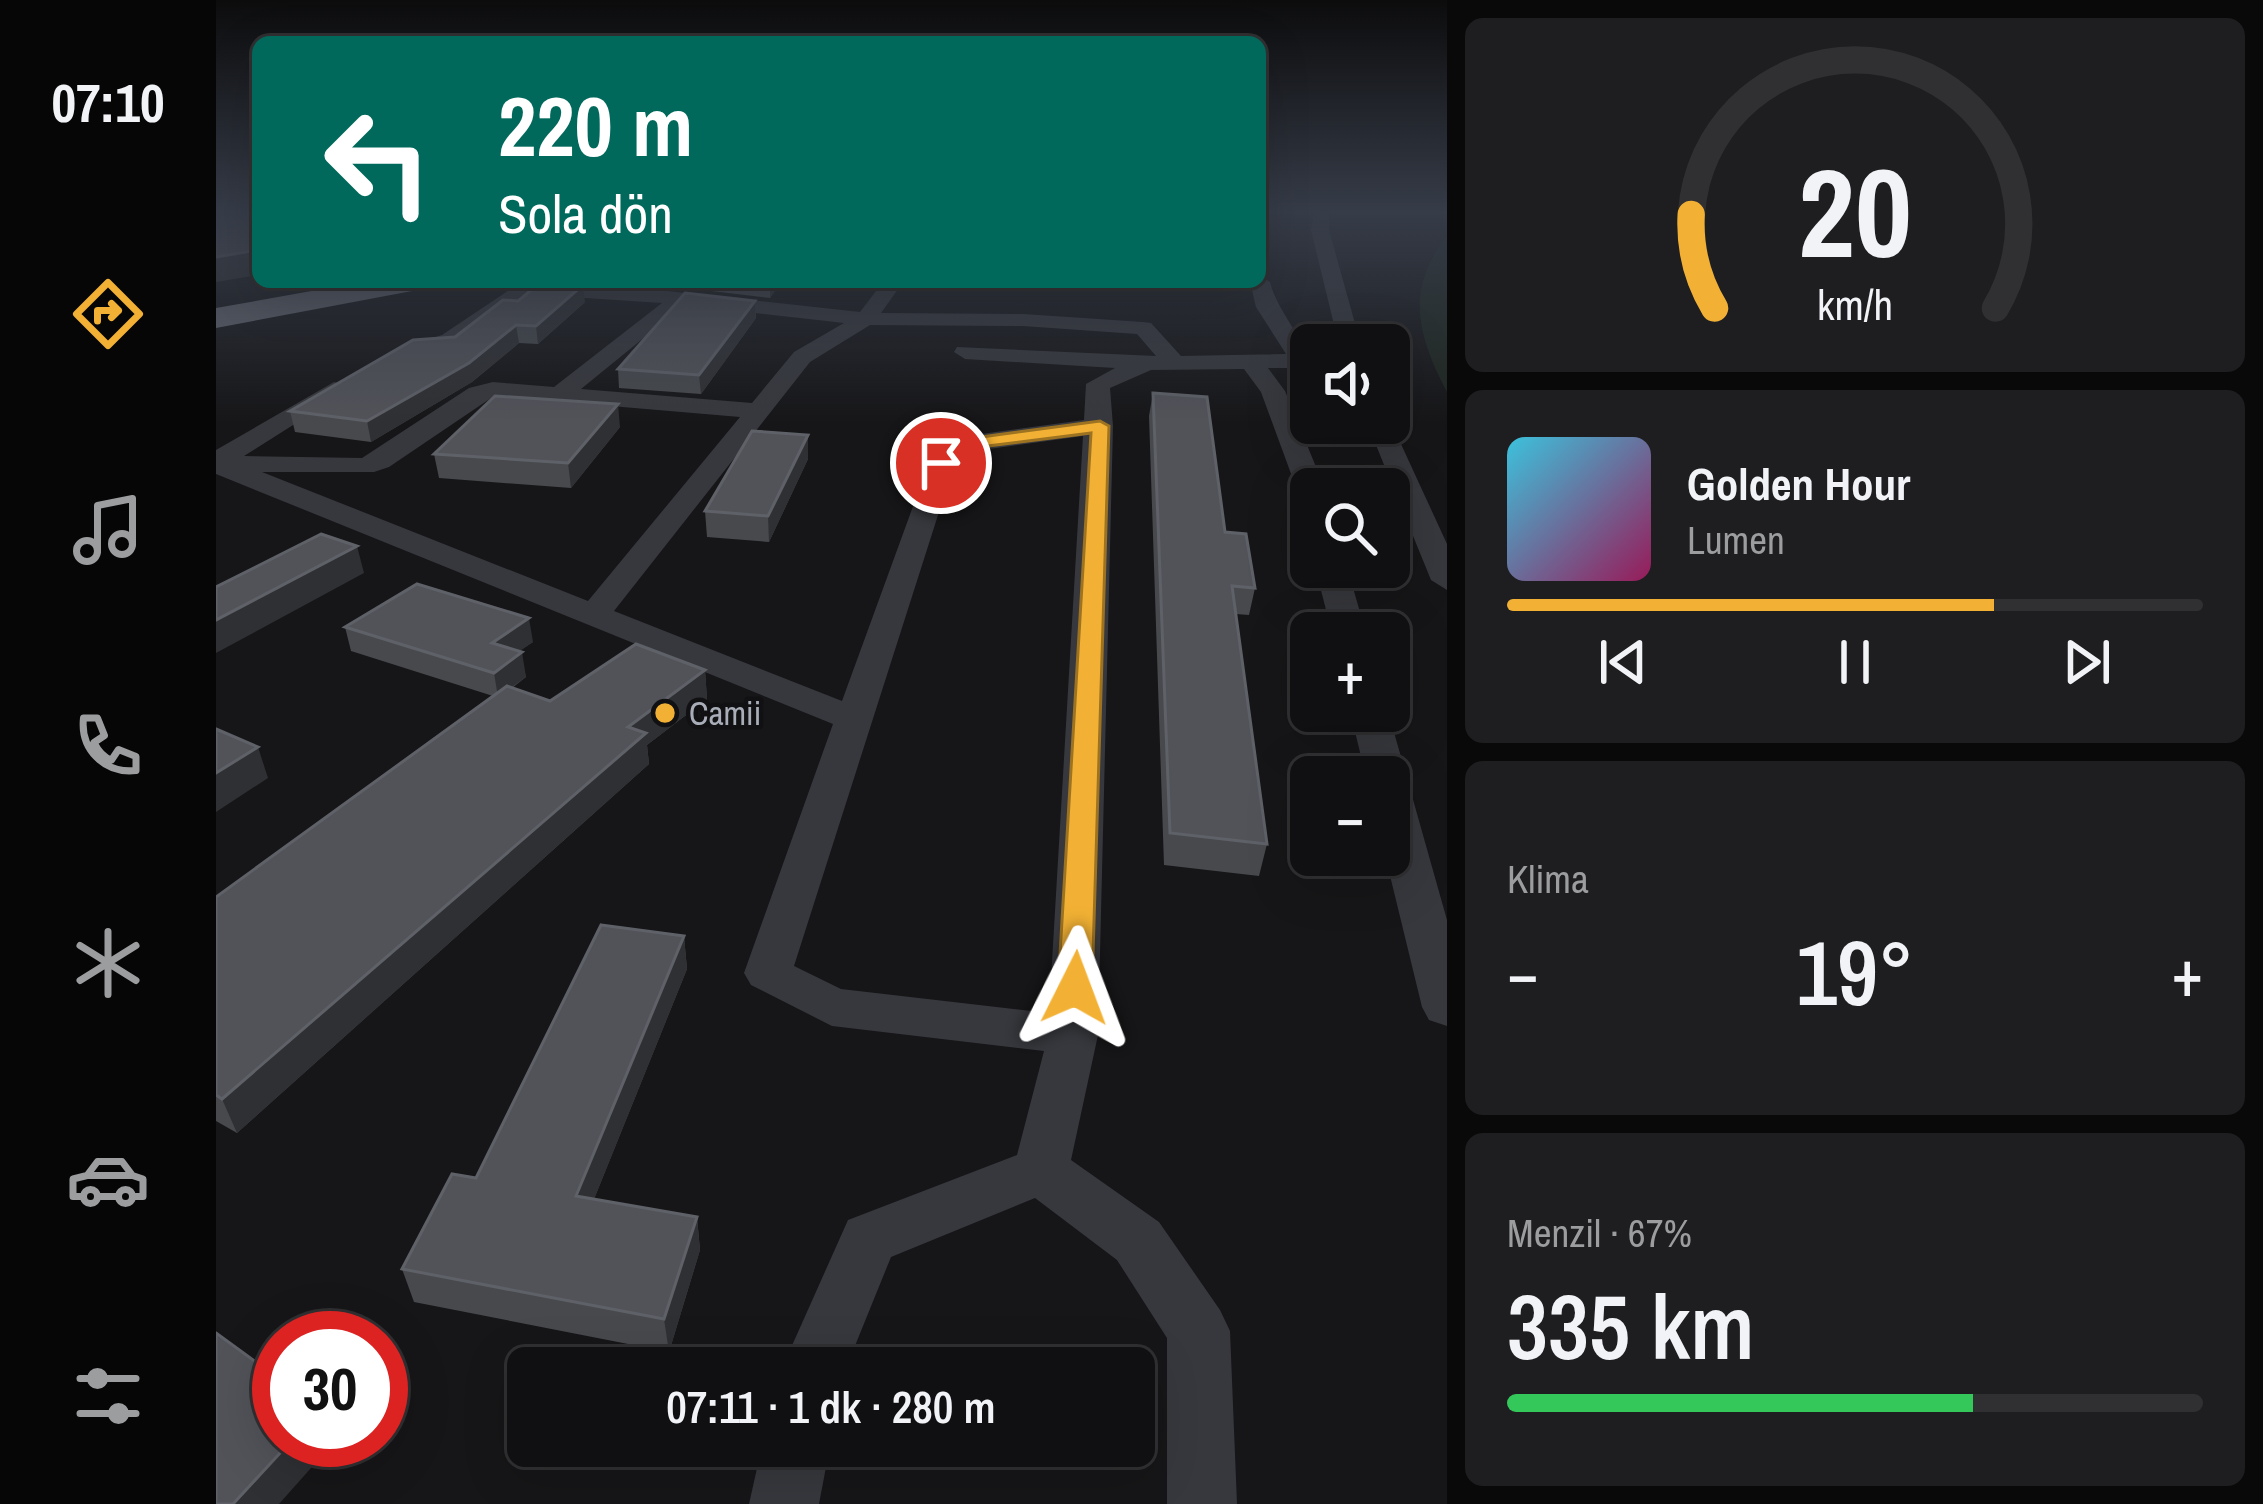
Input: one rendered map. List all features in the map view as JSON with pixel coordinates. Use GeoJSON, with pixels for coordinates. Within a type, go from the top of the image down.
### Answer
{"type":"FeatureCollection","features":[{"type":"Feature","properties":{"kind":"highway"},"geometry":{"type":"LineString","coordinates":[[216,301],[291,288]]}},
{"type":"Feature","properties":{"kind":"highway"},"geometry":{"type":"LineString","coordinates":[[216,318],[379,288]]}},
{"type":"Feature","properties":{"kind":"street"},"geometry":{"type":"LineString","coordinates":[[1334,282],[1345,324]]}},
{"type":"Feature","properties":{"kind":"street"},"geometry":{"type":"LineString","coordinates":[[391,353],[448,340],[520,288]]}},
{"type":"Feature","properties":{"kind":"street"},"geometry":{"type":"LineString","coordinates":[[541,288],[621,292],[866,319],[1143,328],[1160,362]]}},
{"type":"Feature","properties":{"kind":"street"},"geometry":{"type":"LineString","coordinates":[[593,616],[802,357],[866,319],[889,288]]}},
{"type":"Feature","properties":{"kind":"street"},"geometry":{"type":"LineString","coordinates":[[1261,288],[1266,307],[1290,339]]}},
{"type":"Feature","properties":{"kind":"street"},"geometry":{"type":"LineString","coordinates":[[561,393],[677,301]]}},
{"type":"Feature","properties":{"kind":"street"},"geometry":{"type":"LineString","coordinates":[[965,352],[1160,362],[1290,361]]}},
{"type":"Feature","properties":{"kind":"street"},"geometry":{"type":"LineString","coordinates":[[1249,360],[1273,392],[1302,468]]}},
{"type":"Feature","properties":{"kind":"street"},"geometry":{"type":"LineString","coordinates":[[1041,1169],[1072,1035],[1100,426],[1098,384],[1160,362]]}},
{"type":"Feature","properties":{"kind":"street"},"geometry":{"type":"LineString","coordinates":[[216,463],[352,378]]}},
{"type":"Feature","properties":{"kind":"street"},"geometry":{"type":"LineString","coordinates":[[216,463],[364,466],[380,461],[478,394],[513,388],[758,412]]}},
{"type":"Feature","properties":{"kind":"street"},"geometry":{"type":"LineString","coordinates":[[1072,1035],[832,1007],[768,973],[941,463],[959,445],[1100,426]]}},
{"type":"Feature","properties":{"kind":"street"},"geometry":{"type":"LineString","coordinates":[[1389,444],[1447,580]]}},
{"type":"Feature","properties":{"kind":"street"},"geometry":{"type":"LineString","coordinates":[[216,463],[854,719]]}},
{"type":"Feature","properties":{"kind":"street"},"geometry":{"type":"LineString","coordinates":[[1410,867],[1447,1007]]}},
{"type":"Feature","properties":{"kind":"street"},"geometry":{"type":"LineString","coordinates":[[823,1347],[869,1239],[1041,1169]]}},
{"type":"Feature","properties":{"kind":"street"},"geometry":{"type":"LineString","coordinates":[[1041,1169],[1138,1241],[1198,1331],[1202,1504]]}},
{"type":"Feature","properties":{"kind":"street"},"geometry":{"type":"LineString","coordinates":[[784,1504],[792,1467]]}},
{"type":"Feature","properties":{"kind":"shaded area"},"geometry":{"type":"Polygon","coordinates":[[[1423,282],[1447,282],[1447,392],[1423,332],[1423,282]]]}},
{"type":"Feature","properties":{"kind":"building"},"geometry":{"type":"Polygon","coordinates":[[[534,288],[580,288],[536,326],[516,325],[469,363],[367,421],[290,411],[413,340],[455,337],[503,300],[518,301],[534,288]]]}},
{"type":"Feature","properties":{"kind":"building"},"geometry":{"type":"Polygon","coordinates":[[[685,293],[755,301],[699,375],[618,369],[685,293]]]}},
{"type":"Feature","properties":{"kind":"building"},"geometry":{"type":"Polygon","coordinates":[[[1153,393],[1207,397],[1225,532],[1246,534],[1255,588],[1232,586],[1267,844],[1170,833],[1153,393]]]}},
{"type":"Feature","properties":{"kind":"building"},"geometry":{"type":"Polygon","coordinates":[[[495,396],[618,404],[568,463],[434,454],[495,396]]]}},
{"type":"Feature","properties":{"kind":"building"},"geometry":{"type":"Polygon","coordinates":[[[752,431],[808,435],[768,516],[705,511],[752,431]]]}},
{"type":"Feature","properties":{"kind":"building"},"geometry":{"type":"Polygon","coordinates":[[[321,534],[357,546],[216,620],[216,587],[321,534]]]}},
{"type":"Feature","properties":{"kind":"building"},"geometry":{"type":"Polygon","coordinates":[[[417,584],[529,618],[492,643],[522,652],[494,673],[345,627],[417,584]]]}},
{"type":"Feature","properties":{"kind":"building"},"geometry":{"type":"Polygon","coordinates":[[[636,644],[705,670],[628,727],[646,733],[222,1099],[216,1095],[216,897],[507,686],[550,701],[636,644]]]}},
{"type":"Feature","properties":{"kind":"building"},"geometry":{"type":"Polygon","coordinates":[[[216,729],[258,747],[216,773],[216,729]]]}},
{"type":"Feature","properties":{"kind":"building"},"geometry":{"type":"Polygon","coordinates":[[[601,925],[684,936],[576,1196],[697,1217],[664,1319],[402,1269],[452,1174],[476,1178],[601,925]]]}},
{"type":"Feature","properties":{"kind":"building"},"geometry":{"type":"Polygon","coordinates":[[[216,1333],[252,1359],[252,1467],[267,1467],[233,1504],[216,1504],[216,1333]]]}},
{"type":"Feature","properties":{"kind":"place","name":"Camii"},"geometry":{"type":"Point","coordinates":[665,713]}},
{"type":"Feature","properties":{"kind":"route"},"geometry":{"type":"LineString","coordinates":[[941,463],[959,445],[1100,426],[1075,988]]}}]}
